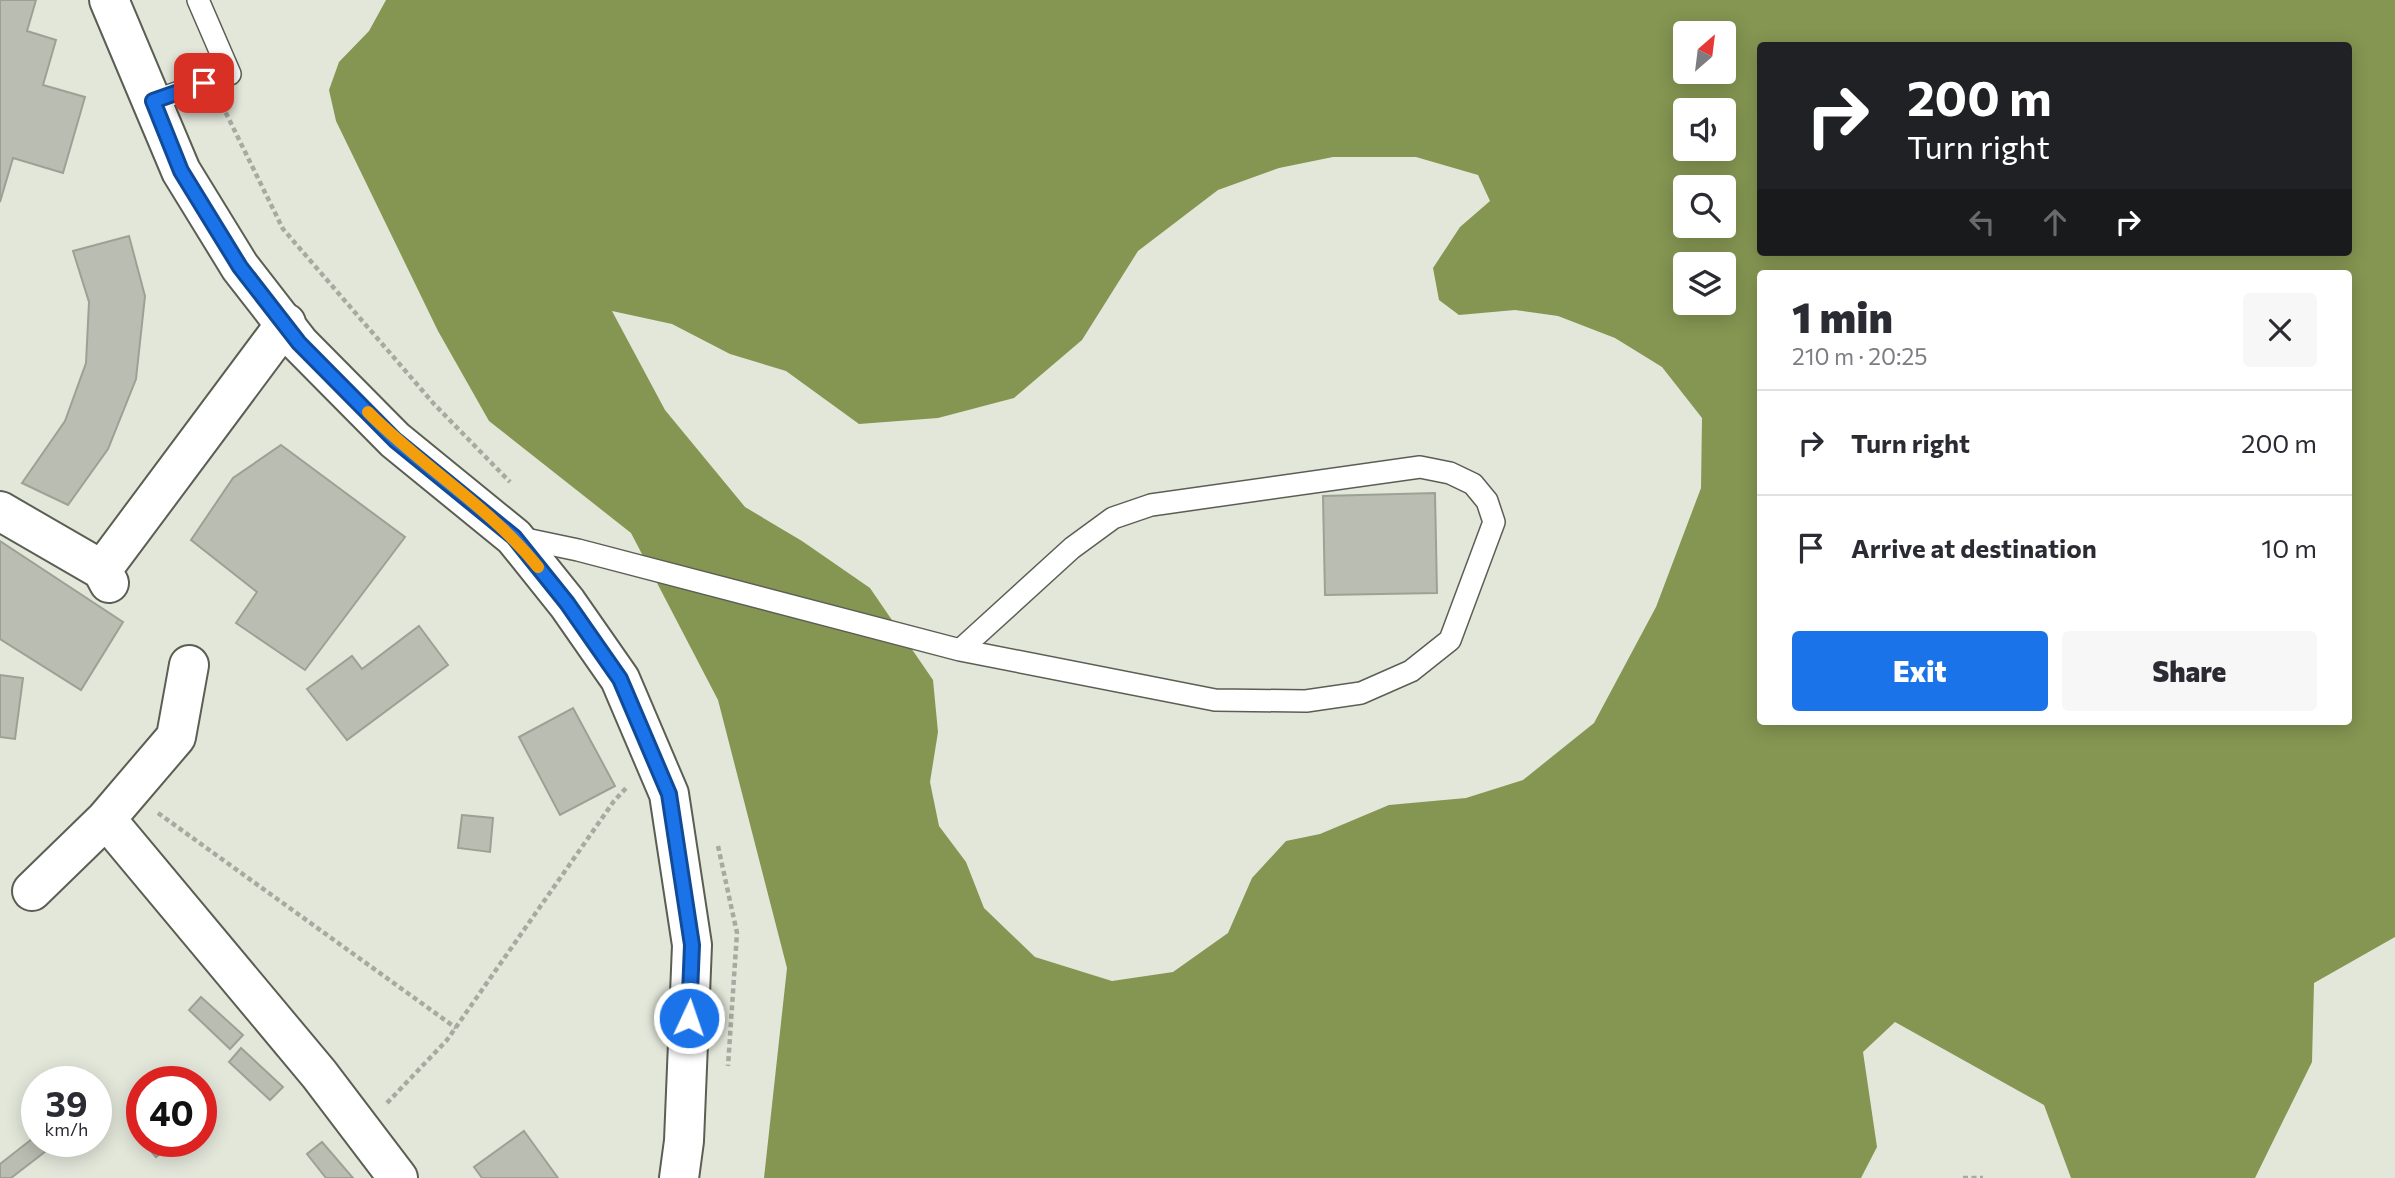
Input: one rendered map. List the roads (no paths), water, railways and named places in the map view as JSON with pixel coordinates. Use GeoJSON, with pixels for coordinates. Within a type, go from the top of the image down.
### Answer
{"type":"FeatureCollection","features":[{"type":"Feature","properties":{"kind":"street"},"geometry":{"type":"LineString","coordinates":[[109,0],[181,171],[240,267],[299,343],[395,440],[514,537],[567,603],[620,679],[669,794],[692,945],[684,1142],[679,1178]]}},
{"type":"Feature","properties":{"kind":"street"},"geometry":{"type":"LineString","coordinates":[[0,511],[105,577],[286,323]]}},
{"type":"Feature","properties":{"kind":"street"},"geometry":{"type":"LineString","coordinates":[[32,891],[118,806],[176,737],[189,665]]}},
{"type":"Feature","properties":{"kind":"street"},"geometry":{"type":"LineString","coordinates":[[118,806],[398,1178]]}},
{"type":"Feature","properties":{"kind":"lane"},"geometry":{"type":"LineString","coordinates":[[153,101],[230,74],[198,0]]}},
{"type":"Feature","properties":{"kind":"lane"},"geometry":{"type":"LineString","coordinates":[[514,537],[578,550],[960,650],[1215,700],[1306,701],[1361,693],[1411,671],[1450,640],[1494,522],[1487,501],[1473,484],[1450,473],[1420,467],[1151,505],[1113,518],[1072,548],[960,650]]}}]}
